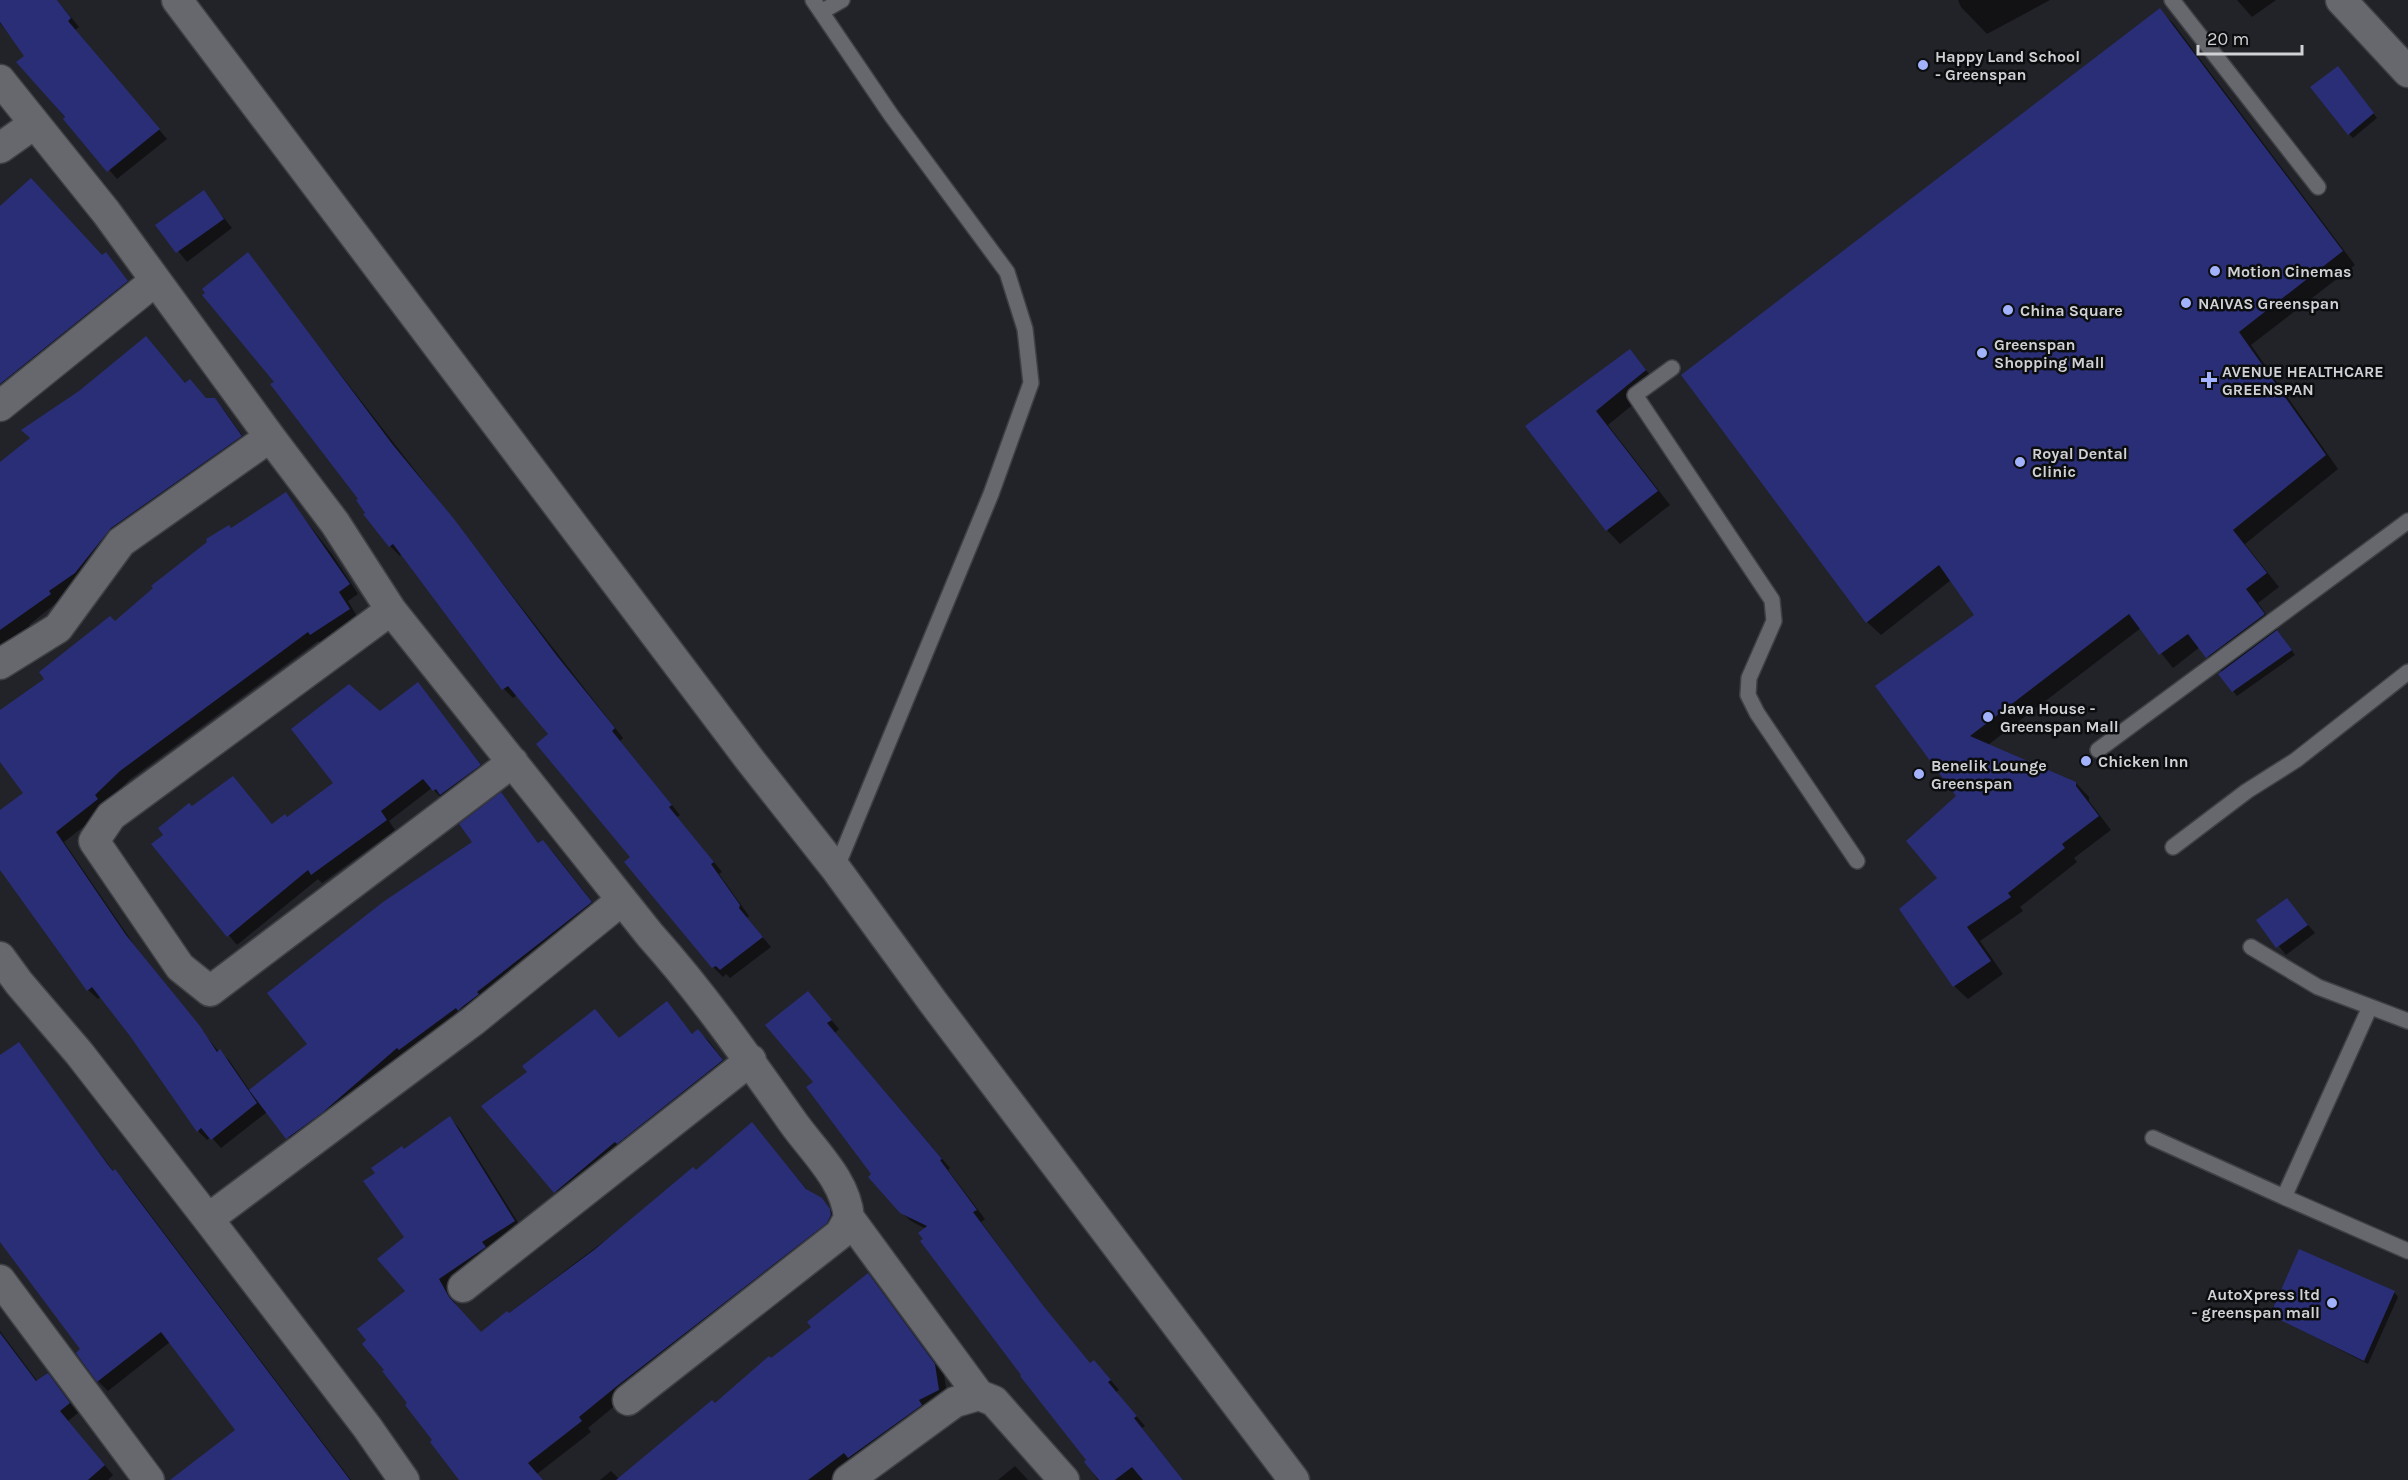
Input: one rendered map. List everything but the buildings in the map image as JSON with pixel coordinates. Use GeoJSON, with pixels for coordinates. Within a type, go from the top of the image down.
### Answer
{"type":"FeatureCollection","features":[{"type":"Feature","properties":{"kind":"street"},"geometry":{"type":"LineString","coordinates":[[177,0],[750,760],[836,869],[940,1011],[1294,1480]]}},
{"type":"Feature","properties":{"kind":"street"},"geometry":{"type":"LineString","coordinates":[[2341,0],[2408,72]]}},
{"type":"Feature","properties":{"kind":"street"},"geometry":{"type":"LineString","coordinates":[[0,80],[106,212],[335,523],[391,610],[751,1060],[836,1180],[848,1205],[849,1218],[979,1395],[994,1401],[1064,1480]]}},
{"type":"Feature","properties":{"kind":"street"},"geometry":{"type":"LineString","coordinates":[[0,148],[34,124]]}},
{"type":"Feature","properties":{"kind":"street"},"geometry":{"type":"LineString","coordinates":[[0,406],[155,281]]}},
{"type":"Feature","properties":{"kind":"street"},"geometry":{"type":"LineString","coordinates":[[0,664],[58,628],[121,542],[270,437]]}},
{"type":"Feature","properties":{"kind":"street"},"geometry":{"type":"LineString","coordinates":[[391,610],[111,816],[94,841],[180,967],[210,991],[513,762]]}},
{"type":"Feature","properties":{"kind":"street"},"geometry":{"type":"LineString","coordinates":[[208,1219],[473,1022],[622,900]]}},
{"type":"Feature","properties":{"kind":"street"},"geometry":{"type":"LineString","coordinates":[[0,957],[9,990],[79,1053],[368,1427],[404,1480]]}},
{"type":"Feature","properties":{"kind":"street"},"geometry":{"type":"LineString","coordinates":[[463,1287],[751,1060]]}},
{"type":"Feature","properties":{"kind":"street"},"geometry":{"type":"LineString","coordinates":[[628,1400],[833,1240],[849,1218]]}},
{"type":"Feature","properties":{"kind":"street"},"geometry":{"type":"LineString","coordinates":[[0,1280],[149,1480]]}},
{"type":"Feature","properties":{"kind":"street"},"geometry":{"type":"LineString","coordinates":[[848,1480],[955,1402],[979,1395]]}},
{"type":"Feature","properties":{"kind":"lane"},"geometry":{"type":"LineString","coordinates":[[836,869],[991,494],[1031,383],[1025,329],[1007,272],[891,115],[817,6],[842,0]]}},
{"type":"Feature","properties":{"kind":"lane"},"geometry":{"type":"LineString","coordinates":[[2172,0],[2318,187]]}},
{"type":"Feature","properties":{"kind":"lane"},"geometry":{"type":"LineString","coordinates":[[1672,368],[1635,395],[1772,600],[1774,621],[1749,678],[1748,695],[1757,714],[1857,861]]}},
{"type":"Feature","properties":{"kind":"lane"},"geometry":{"type":"LineString","coordinates":[[2098,750],[2408,521]]}},
{"type":"Feature","properties":{"kind":"lane"},"geometry":{"type":"LineString","coordinates":[[2173,847],[2247,791],[2296,760],[2408,672]]}},
{"type":"Feature","properties":{"kind":"lane"},"geometry":{"type":"LineString","coordinates":[[2251,947],[2318,987],[2408,1021]]}},
{"type":"Feature","properties":{"kind":"lane"},"geometry":{"type":"LineString","coordinates":[[2284,1197],[2370,1007]]}},
{"type":"Feature","properties":{"kind":"lane"},"geometry":{"type":"LineString","coordinates":[[2153,1138],[2408,1251]]}},
{"type":"Feature","properties":{"kind":"place","name":"Happy Land School - Greenspan"},"geometry":{"type":"Point","coordinates":[1923,65]}},
{"type":"Feature","properties":{"kind":"place","name":"Motion Cinemas"},"geometry":{"type":"Point","coordinates":[2215,271]}},
{"type":"Feature","properties":{"kind":"place","name":"NAIVAS Greenspan"},"geometry":{"type":"Point","coordinates":[2186,303]}},
{"type":"Feature","properties":{"kind":"place","name":"China Square"},"geometry":{"type":"Point","coordinates":[2008,310]}},
{"type":"Feature","properties":{"kind":"place","name":"Greenspan Shopping Mall"},"geometry":{"type":"Point","coordinates":[1982,353]}},
{"type":"Feature","properties":{"kind":"place","name":"AVENUE HEALTHCARE GREENSPAN"},"geometry":{"type":"Point","coordinates":[2209,380]}},
{"type":"Feature","properties":{"kind":"place","name":"Royal Dental Clinic"},"geometry":{"type":"Point","coordinates":[2020,462]}},
{"type":"Feature","properties":{"kind":"place","name":"Java House - Greenspan Mall"},"geometry":{"type":"Point","coordinates":[1988,717]}},
{"type":"Feature","properties":{"kind":"place","name":"Chicken Inn"},"geometry":{"type":"Point","coordinates":[2086,761]}},
{"type":"Feature","properties":{"kind":"place","name":"Benelik Lounge Greenspan"},"geometry":{"type":"Point","coordinates":[1919,774]}},
{"type":"Feature","properties":{"kind":"place","name":"AutoXpress ltd - greenspan mall"},"geometry":{"type":"Point","coordinates":[2332,1303]}}]}
